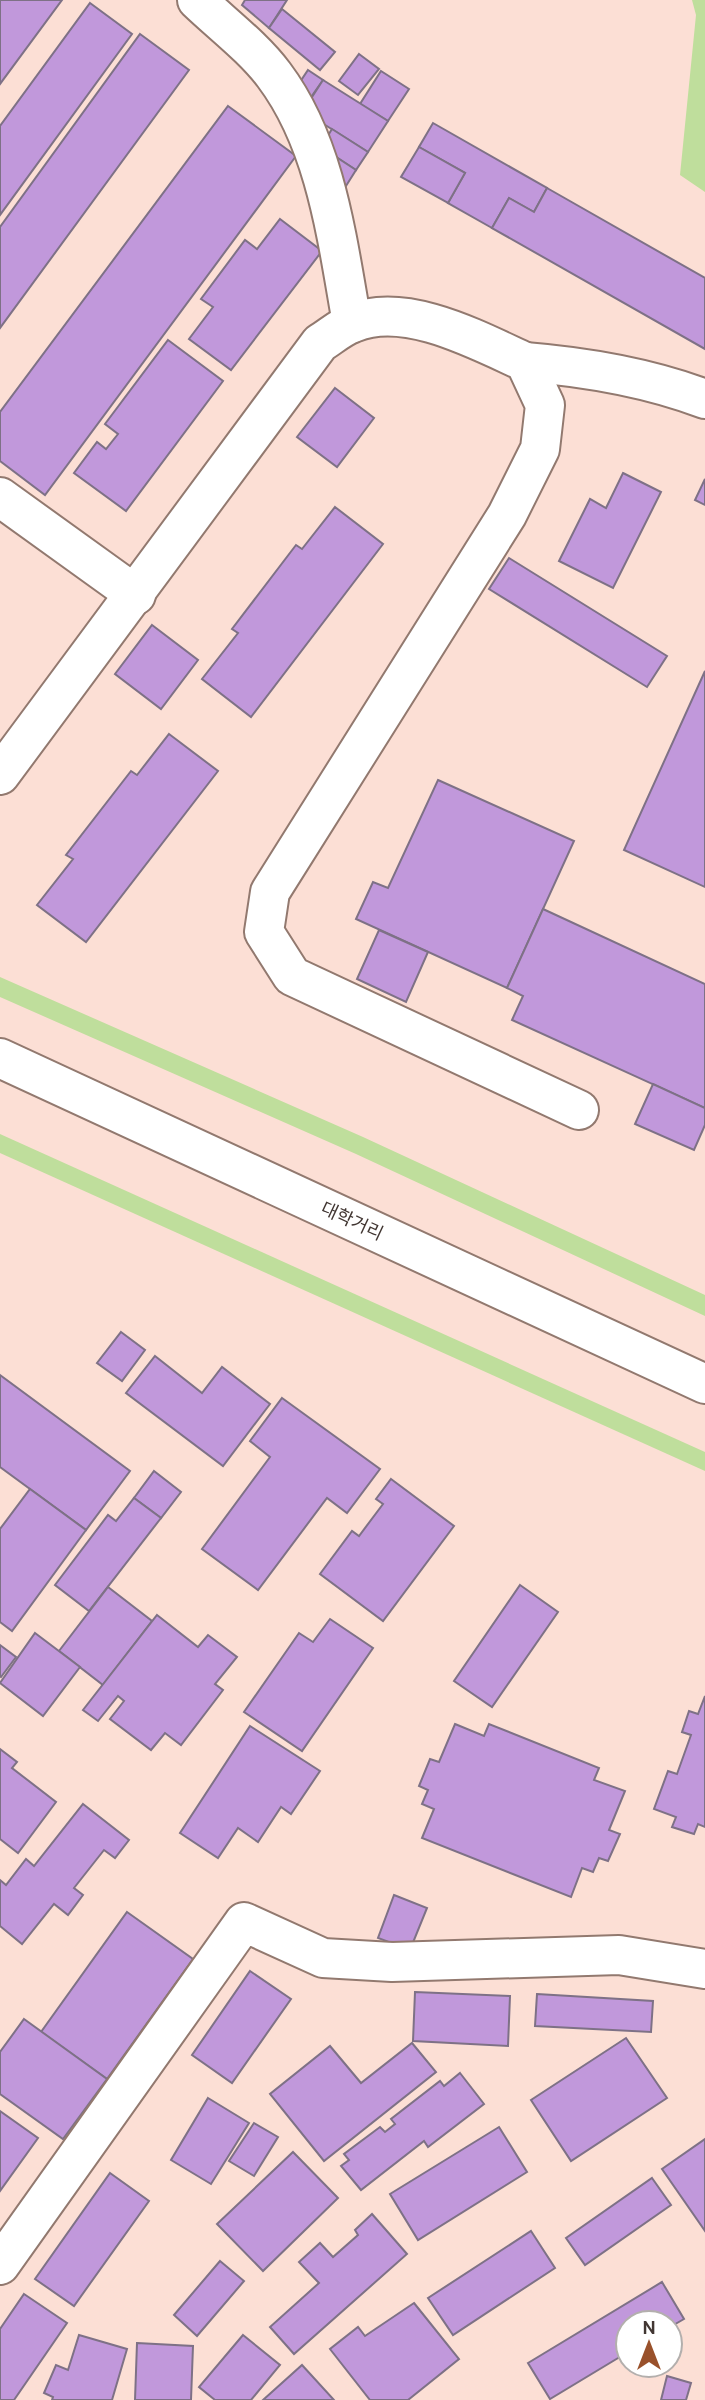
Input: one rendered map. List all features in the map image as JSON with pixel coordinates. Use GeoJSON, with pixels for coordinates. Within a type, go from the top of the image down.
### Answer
{"type":"FeatureCollection","features":[{"type":"Feature","properties":{"kind":"street"},"geometry":{"type":"LineString","coordinates":[[197,0],[273,74],[306,128],[334,223],[352,323]]}},
{"type":"Feature","properties":{"kind":"street"},"geometry":{"type":"LineString","coordinates":[[0,775],[136,595],[320,343],[352,323],[388,314],[457,331],[525,362],[585,367],[679,389],[705,399]]}},
{"type":"Feature","properties":{"kind":"street"},"geometry":{"type":"LineString","coordinates":[[525,362],[545,405],[540,449],[507,515],[270,892],[264,932],[292,976],[579,1110]]}},
{"type":"Feature","properties":{"kind":"street"},"geometry":{"type":"LineString","coordinates":[[0,497],[136,595]]}},
{"type":"Feature","properties":{"kind":"street","name":"대학거리"},"geometry":{"type":"LineString","coordinates":[[0,1058],[705,1384]]}},
{"type":"Feature","properties":{"kind":"street"},"geometry":{"type":"LineString","coordinates":[[0,2265],[244,1922],[323,1958],[392,1962],[619,1955],[705,1969]]}},
{"type":"Feature","properties":{"kind":"green space"},"geometry":{"type":"Polygon","coordinates":[[[692,0],[705,0],[705,192],[680,175],[696,15],[692,0]]]}},
{"type":"Feature","properties":{"kind":"green space"},"geometry":{"type":"Polygon","coordinates":[[[0,977],[363,1137],[705,1295],[705,1316],[356,1154],[0,997],[0,977]]]}},
{"type":"Feature","properties":{"kind":"green space"},"geometry":{"type":"Polygon","coordinates":[[[0,1134],[705,1452],[705,1471],[0,1153],[0,1134]]]}},
{"type":"Feature","properties":{"kind":"building"},"geometry":{"type":"Polygon","coordinates":[[[0,0],[62,0],[0,84],[0,0]]]}},
{"type":"Feature","properties":{"kind":"building"},"geometry":{"type":"Polygon","coordinates":[[[245,0],[287,0],[269,28],[242,5],[245,0]]]}},
{"type":"Feature","properties":{"kind":"building"},"geometry":{"type":"Polygon","coordinates":[[[90,3],[132,34],[0,215],[0,126],[90,3]]]}},
{"type":"Feature","properties":{"kind":"building"},"geometry":{"type":"Polygon","coordinates":[[[282,9],[335,52],[320,70],[269,28],[282,9]]]}},
{"type":"Feature","properties":{"kind":"building"},"geometry":{"type":"Polygon","coordinates":[[[140,34],[189,70],[0,328],[0,227],[140,34]]]}},
{"type":"Feature","properties":{"kind":"building"},"geometry":{"type":"Polygon","coordinates":[[[359,54],[379,69],[358,95],[339,81],[359,54]]]}},
{"type":"Feature","properties":{"kind":"building"},"geometry":{"type":"Polygon","coordinates":[[[308,70],[323,80],[309,100],[294,91],[308,70]]]}},
{"type":"Feature","properties":{"kind":"building"},"geometry":{"type":"Polygon","coordinates":[[[381,71],[409,89],[388,121],[360,104],[381,71]]]}},
{"type":"Feature","properties":{"kind":"building"},"geometry":{"type":"Polygon","coordinates":[[[323,80],[388,121],[368,152],[303,111],[323,80]]]}},
{"type":"Feature","properties":{"kind":"building"},"geometry":{"type":"Polygon","coordinates":[[[228,106],[296,156],[45,495],[0,461],[0,412],[228,106]]]}},
{"type":"Feature","properties":{"kind":"building"},"geometry":{"type":"Polygon","coordinates":[[[433,123],[547,188],[534,212],[509,198],[492,228],[448,203],[465,173],[419,147],[433,123]]]}},
{"type":"Feature","properties":{"kind":"building"},"geometry":{"type":"Polygon","coordinates":[[[332,129],[368,152],[356,170],[321,147],[332,129]]]}},
{"type":"Feature","properties":{"kind":"building"},"geometry":{"type":"Polygon","coordinates":[[[419,147],[465,173],[448,203],[401,177],[419,147]]]}},
{"type":"Feature","properties":{"kind":"building"},"geometry":{"type":"Polygon","coordinates":[[[333,155],[356,170],[346,186],[323,172],[333,155]]]}},
{"type":"Feature","properties":{"kind":"building"},"geometry":{"type":"Polygon","coordinates":[[[547,188],[705,278],[705,349],[492,228],[509,198],[534,212],[547,188]]]}},
{"type":"Feature","properties":{"kind":"building"},"geometry":{"type":"Polygon","coordinates":[[[280,219],[322,251],[231,370],[189,339],[213,307],[201,299],[245,240],[257,249],[280,219]]]}},
{"type":"Feature","properties":{"kind":"building"},"geometry":{"type":"Polygon","coordinates":[[[168,340],[223,381],[126,511],[74,473],[97,442],[106,449],[118,434],[105,424],[168,340]]]}},
{"type":"Feature","properties":{"kind":"building"},"geometry":{"type":"Polygon","coordinates":[[[335,388],[374,418],[337,467],[297,437],[335,388]]]}},
{"type":"Feature","properties":{"kind":"building"},"geometry":{"type":"Polygon","coordinates":[[[623,473],[661,492],[613,588],[559,561],[590,499],[606,508],[623,473]]]}},
{"type":"Feature","properties":{"kind":"building"},"geometry":{"type":"Polygon","coordinates":[[[705,479],[705,505],[695,500],[705,479]]]}},
{"type":"Feature","properties":{"kind":"building"},"geometry":{"type":"Polygon","coordinates":[[[335,507],[383,544],[251,717],[202,679],[238,633],[232,629],[296,545],[302,549],[335,507]]]}},
{"type":"Feature","properties":{"kind":"building"},"geometry":{"type":"Polygon","coordinates":[[[509,558],[667,656],[647,687],[489,589],[509,558]]]}},
{"type":"Feature","properties":{"kind":"building"},"geometry":{"type":"Polygon","coordinates":[[[152,625],[198,660],[161,709],[115,674],[152,625]]]}},
{"type":"Feature","properties":{"kind":"building"},"geometry":{"type":"Polygon","coordinates":[[[705,671],[705,887],[624,850],[705,671]]]}},
{"type":"Feature","properties":{"kind":"building"},"geometry":{"type":"Polygon","coordinates":[[[169,734],[218,771],[86,942],[37,905],[73,859],[66,855],[131,771],[137,775],[169,734]]]}},
{"type":"Feature","properties":{"kind":"building"},"geometry":{"type":"Polygon","coordinates":[[[438,780],[574,841],[507,988],[356,919],[373,882],[388,888],[438,780]]]}},
{"type":"Feature","properties":{"kind":"building"},"geometry":{"type":"Polygon","coordinates":[[[543,909],[705,984],[705,1108],[512,1020],[523,996],[507,988],[543,909]]]}},
{"type":"Feature","properties":{"kind":"building"},"geometry":{"type":"Polygon","coordinates":[[[379,930],[428,952],[406,1002],[357,979],[379,930]]]}},
{"type":"Feature","properties":{"kind":"building"},"geometry":{"type":"Polygon","coordinates":[[[653,1084],[705,1108],[705,1125],[694,1150],[635,1124],[653,1084]]]}},
{"type":"Feature","properties":{"kind":"building"},"geometry":{"type":"Polygon","coordinates":[[[121,1332],[145,1350],[122,1381],[97,1363],[121,1332]]]}},
{"type":"Feature","properties":{"kind":"building"},"geometry":{"type":"Polygon","coordinates":[[[155,1356],[202,1393],[222,1367],[270,1404],[223,1466],[126,1393],[155,1356]]]}},
{"type":"Feature","properties":{"kind":"building"},"geometry":{"type":"Polygon","coordinates":[[[0,1375],[130,1471],[86,1530],[0,1467],[0,1375]]]}},
{"type":"Feature","properties":{"kind":"building"},"geometry":{"type":"Polygon","coordinates":[[[282,1398],[380,1469],[347,1513],[327,1498],[258,1590],[202,1549],[270,1457],[250,1441],[282,1398]]]}},
{"type":"Feature","properties":{"kind":"building"},"geometry":{"type":"Polygon","coordinates":[[[154,1471],[181,1492],[161,1518],[134,1498],[154,1471]]]}},
{"type":"Feature","properties":{"kind":"building"},"geometry":{"type":"Polygon","coordinates":[[[391,1479],[454,1526],[383,1621],[320,1574],[352,1531],[359,1536],[383,1504],[376,1499],[391,1479]]]}},
{"type":"Feature","properties":{"kind":"building"},"geometry":{"type":"Polygon","coordinates":[[[30,1489],[86,1530],[12,1631],[0,1622],[0,1529],[30,1489]]]}},
{"type":"Feature","properties":{"kind":"building"},"geometry":{"type":"Polygon","coordinates":[[[134,1498],[161,1518],[89,1611],[55,1585],[108,1515],[116,1521],[134,1498]]]}},
{"type":"Feature","properties":{"kind":"building"},"geometry":{"type":"Polygon","coordinates":[[[520,1585],[558,1612],[492,1707],[454,1681],[520,1585]]]}},
{"type":"Feature","properties":{"kind":"building"},"geometry":{"type":"Polygon","coordinates":[[[108,1587],[152,1621],[103,1685],[59,1651],[108,1587]]]}},
{"type":"Feature","properties":{"kind":"building"},"geometry":{"type":"Polygon","coordinates":[[[157,1615],[198,1647],[208,1635],[237,1657],[215,1684],[223,1690],[181,1745],[165,1733],[151,1750],[110,1719],[124,1701],[118,1696],[98,1721],[83,1710],[157,1615]]]}},
{"type":"Feature","properties":{"kind":"building"},"geometry":{"type":"Polygon","coordinates":[[[330,1619],[373,1648],[302,1751],[244,1712],[299,1633],[313,1642],[330,1619]]]}},
{"type":"Feature","properties":{"kind":"building"},"geometry":{"type":"Polygon","coordinates":[[[35,1633],[80,1667],[43,1716],[0,1683],[35,1633]]]}},
{"type":"Feature","properties":{"kind":"building"},"geometry":{"type":"Polygon","coordinates":[[[0,1645],[16,1657],[1,1677],[0,1676],[0,1645]]]}},
{"type":"Feature","properties":{"kind":"building"},"geometry":{"type":"Polygon","coordinates":[[[705,1696],[705,1827],[698,1824],[694,1834],[672,1827],[676,1817],[654,1809],[668,1771],[677,1774],[691,1735],[682,1732],[689,1711],[698,1714],[705,1696]]]}},
{"type":"Feature","properties":{"kind":"building"},"geometry":{"type":"Polygon","coordinates":[[[455,1724],[484,1736],[489,1724],[599,1768],[594,1780],[625,1791],[609,1830],[620,1834],[608,1861],[599,1858],[593,1872],[582,1868],[571,1897],[422,1838],[434,1809],[422,1804],[428,1790],[419,1786],[430,1759],[439,1762],[455,1724]]]}},
{"type":"Feature","properties":{"kind":"building"},"geometry":{"type":"Polygon","coordinates":[[[250,1726],[320,1771],[291,1814],[281,1807],[258,1842],[238,1828],[218,1858],[180,1833],[250,1726]]]}},
{"type":"Feature","properties":{"kind":"building"},"geometry":{"type":"Polygon","coordinates":[[[0,1749],[17,1762],[12,1768],[56,1802],[18,1853],[0,1839],[0,1749]]]}},
{"type":"Feature","properties":{"kind":"building"},"geometry":{"type":"Polygon","coordinates":[[[83,1804],[129,1840],[115,1858],[104,1850],[74,1888],[83,1895],[68,1915],[54,1904],[22,1944],[0,1926],[0,1880],[6,1885],[26,1859],[34,1866],[83,1804]]]}},
{"type":"Feature","properties":{"kind":"building"},"geometry":{"type":"Polygon","coordinates":[[[394,1895],[427,1908],[410,1950],[378,1938],[394,1895]]]}},
{"type":"Feature","properties":{"kind":"building"},"geometry":{"type":"Polygon","coordinates":[[[127,1912],[193,1959],[107,2079],[41,2032],[127,1912]]]}},
{"type":"Feature","properties":{"kind":"building"},"geometry":{"type":"Polygon","coordinates":[[[250,1971],[291,1999],[232,2083],[192,2055],[250,1971]]]}},
{"type":"Feature","properties":{"kind":"building"},"geometry":{"type":"Polygon","coordinates":[[[415,1992],[510,1996],[508,2046],[413,2041],[415,1992]]]}},
{"type":"Feature","properties":{"kind":"building"},"geometry":{"type":"Polygon","coordinates":[[[537,1994],[653,2001],[651,2032],[535,2026],[537,1994]]]}},
{"type":"Feature","properties":{"kind":"building"},"geometry":{"type":"Polygon","coordinates":[[[24,2019],[107,2079],[63,2139],[0,2094],[0,2052],[24,2019]]]}},
{"type":"Feature","properties":{"kind":"building"},"geometry":{"type":"Polygon","coordinates":[[[626,2038],[667,2098],[571,2161],[531,2100],[626,2038]]]}},
{"type":"Feature","properties":{"kind":"building"},"geometry":{"type":"Polygon","coordinates":[[[412,2043],[436,2072],[324,2161],[270,2094],[330,2046],[361,2083],[412,2043]]]}},
{"type":"Feature","properties":{"kind":"building"},"geometry":{"type":"Polygon","coordinates":[[[460,2073],[484,2104],[428,2147],[424,2141],[361,2190],[341,2166],[349,2160],[344,2154],[380,2127],[385,2132],[395,2124],[391,2119],[440,2081],[444,2086],[460,2073]]]}},
{"type":"Feature","properties":{"kind":"building"},"geometry":{"type":"Polygon","coordinates":[[[208,2098],[249,2123],[211,2184],[171,2160],[208,2098]]]}},
{"type":"Feature","properties":{"kind":"building"},"geometry":{"type":"Polygon","coordinates":[[[0,2111],[38,2138],[0,2191],[0,2111]]]}},
{"type":"Feature","properties":{"kind":"building"},"geometry":{"type":"Polygon","coordinates":[[[254,2123],[278,2137],[254,2176],[229,2161],[254,2123]]]}},
{"type":"Feature","properties":{"kind":"building"},"geometry":{"type":"Polygon","coordinates":[[[499,2127],[527,2172],[418,2240],[390,2194],[499,2127]]]}},
{"type":"Feature","properties":{"kind":"building"},"geometry":{"type":"Polygon","coordinates":[[[705,2139],[705,2231],[662,2169],[705,2139]]]}},
{"type":"Feature","properties":{"kind":"building"},"geometry":{"type":"Polygon","coordinates":[[[293,2152],[338,2198],[263,2271],[217,2224],[293,2152]]]}},
{"type":"Feature","properties":{"kind":"building"},"geometry":{"type":"Polygon","coordinates":[[[110,2173],[149,2201],[74,2306],[35,2279],[110,2173]]]}},
{"type":"Feature","properties":{"kind":"building"},"geometry":{"type":"Polygon","coordinates":[[[652,2178],[671,2205],[585,2265],[566,2238],[652,2178]]]}},
{"type":"Feature","properties":{"kind":"building"},"geometry":{"type":"Polygon","coordinates":[[[372,2214],[407,2254],[294,2354],[270,2327],[319,2283],[299,2262],[320,2243],[333,2257],[358,2235],[355,2230],[372,2214]]]}},
{"type":"Feature","properties":{"kind":"building"},"geometry":{"type":"Polygon","coordinates":[[[531,2231],[555,2268],[453,2335],[428,2298],[531,2231]]]}},
{"type":"Feature","properties":{"kind":"building"},"geometry":{"type":"Polygon","coordinates":[[[220,2261],[244,2281],[197,2336],[174,2315],[220,2261]]]}},
{"type":"Feature","properties":{"kind":"building"},"geometry":{"type":"Polygon","coordinates":[[[662,2282],[678,2309],[617,2309],[662,2282]]]}},
{"type":"Feature","properties":{"kind":"building"},"geometry":{"type":"Polygon","coordinates":[[[24,2294],[67,2323],[14,2400],[0,2400],[0,2329],[24,2294]]]}},
{"type":"Feature","properties":{"kind":"building"},"geometry":{"type":"Polygon","coordinates":[[[414,2303],[459,2359],[408,2400],[370,2400],[330,2349],[358,2327],[365,2336],[414,2303]]]}},
{"type":"Feature","properties":{"kind":"building"},"geometry":{"type":"Polygon","coordinates":[[[614,2311],[614,2360],[550,2399],[528,2363],[614,2311]]]}},
{"type":"Feature","properties":{"kind":"building"},"geometry":{"type":"Polygon","coordinates":[[[79,2335],[127,2349],[112,2400],[52,2400],[53,2397],[44,2393],[56,2365],[68,2370],[79,2335]]]}},
{"type":"Feature","properties":{"kind":"building"},"geometry":{"type":"Polygon","coordinates":[[[243,2335],[280,2365],[251,2400],[215,2400],[199,2387],[243,2335]]]}},
{"type":"Feature","properties":{"kind":"building"},"geometry":{"type":"Polygon","coordinates":[[[137,2343],[193,2346],[191,2400],[135,2400],[137,2343]]]}},
{"type":"Feature","properties":{"kind":"building"},"geometry":{"type":"Polygon","coordinates":[[[302,2365],[334,2400],[263,2400],[302,2365]]]}},
{"type":"Feature","properties":{"kind":"building"},"geometry":{"type":"Polygon","coordinates":[[[666,2379],[691,2383],[686,2400],[661,2400],[666,2379]]]}}]}
